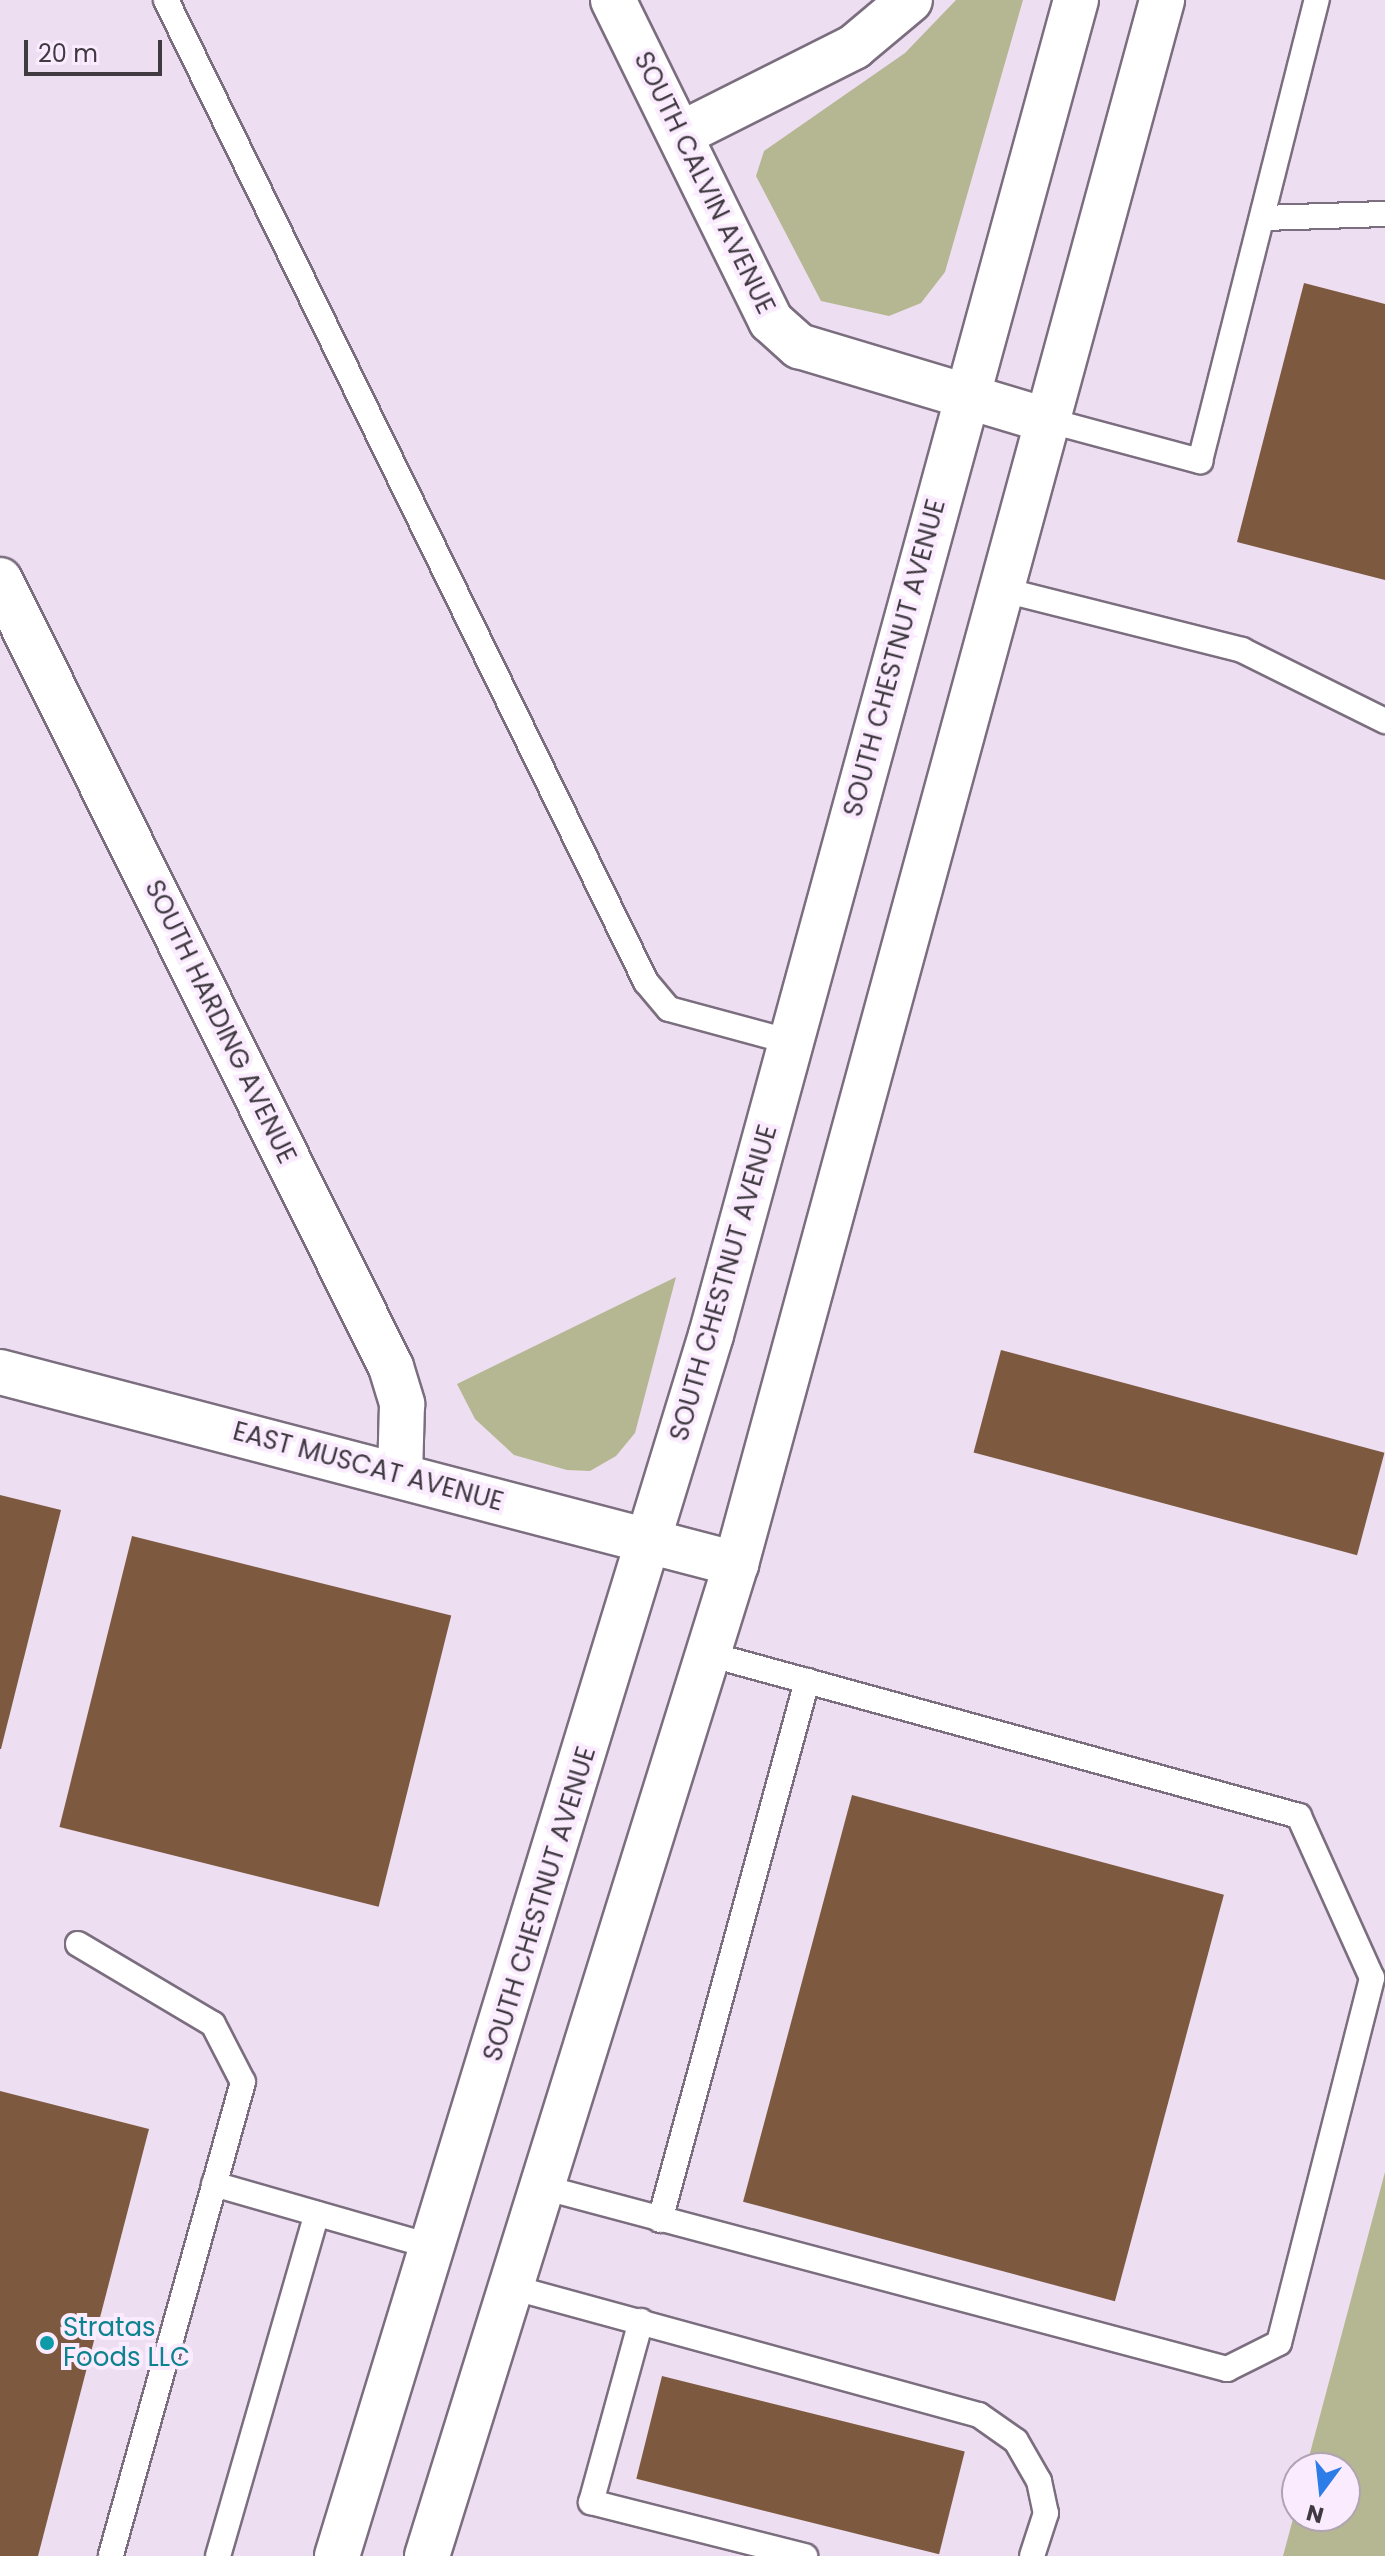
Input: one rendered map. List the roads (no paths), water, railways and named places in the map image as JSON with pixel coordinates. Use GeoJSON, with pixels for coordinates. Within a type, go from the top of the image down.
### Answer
{"type":"FeatureCollection","features":[{"type":"Feature","properties":{"kind":"main road","name":"SOUTH CALVIN AVENUE"},"geometry":{"type":"LineString","coordinates":[[613,0],[771,321],[799,346],[1043,419]]}},
{"type":"Feature","properties":{"kind":"main road"},"geometry":{"type":"LineString","coordinates":[[681,134],[854,47],[910,0]]}},
{"type":"Feature","properties":{"kind":"main road","name":"SOUTH CHESTNUT AVENUE"},"geometry":{"type":"LineString","coordinates":[[337,2556],[651,1541],[1076,0]]}},
{"type":"Feature","properties":{"kind":"main road"},"geometry":{"type":"LineString","coordinates":[[427,2556],[736,1564],[996,588],[1162,0]]}},
{"type":"Feature","properties":{"kind":"main road","name":"SOUTH HARDING AVENUE"},"geometry":{"type":"LineString","coordinates":[[0,580],[391,1367],[402,1404],[400,1474]]}},
{"type":"Feature","properties":{"kind":"main road","name":"EAST MUSCAT AVENUE"},"geometry":{"type":"LineString","coordinates":[[0,1372],[736,1564]]}},
{"type":"Feature","properties":{"kind":"lane"},"geometry":{"type":"LineString","coordinates":[[166,0],[646,982],[669,1009],[791,1042]]}},
{"type":"Feature","properties":{"kind":"lane"},"geometry":{"type":"LineString","coordinates":[[1043,419],[1200,461],[1317,0]]}},
{"type":"Feature","properties":{"kind":"lane"},"geometry":{"type":"LineString","coordinates":[[1264,218],[1385,214]]}},
{"type":"Feature","properties":{"kind":"lane"},"geometry":{"type":"LineString","coordinates":[[996,588],[1242,650],[1385,721]]}},
{"type":"Feature","properties":{"kind":"lane"},"geometry":{"type":"LineString","coordinates":[[542,2187],[1227,2369],[1279,2343],[1372,1978],[1299,1816],[708,1654]]}},
{"type":"Feature","properties":{"kind":"lane"},"geometry":{"type":"LineString","coordinates":[[660,2220],[807,1681]]}},
{"type":"Feature","properties":{"kind":"lane"},"geometry":{"type":"LineString","coordinates":[[78,1944],[213,2024],[243,2082],[111,2556]]}},
{"type":"Feature","properties":{"kind":"lane"},"geometry":{"type":"LineString","coordinates":[[214,2184],[434,2247]]}},
{"type":"Feature","properties":{"kind":"lane"},"geometry":{"type":"LineString","coordinates":[[218,2556],[317,2214]]}},
{"type":"Feature","properties":{"kind":"lane"},"geometry":{"type":"LineString","coordinates":[[511,2287],[979,2415],[1016,2441],[1039,2481],[1046,2513],[1032,2556]]}},
{"type":"Feature","properties":{"kind":"lane"},"geometry":{"type":"LineString","coordinates":[[641,2321],[591,2502],[805,2556]]}},
{"type":"Feature","properties":{"kind":"place","name":"Stratas Foods LLC"},"geometry":{"type":"Point","coordinates":[47,2343]}}]}
